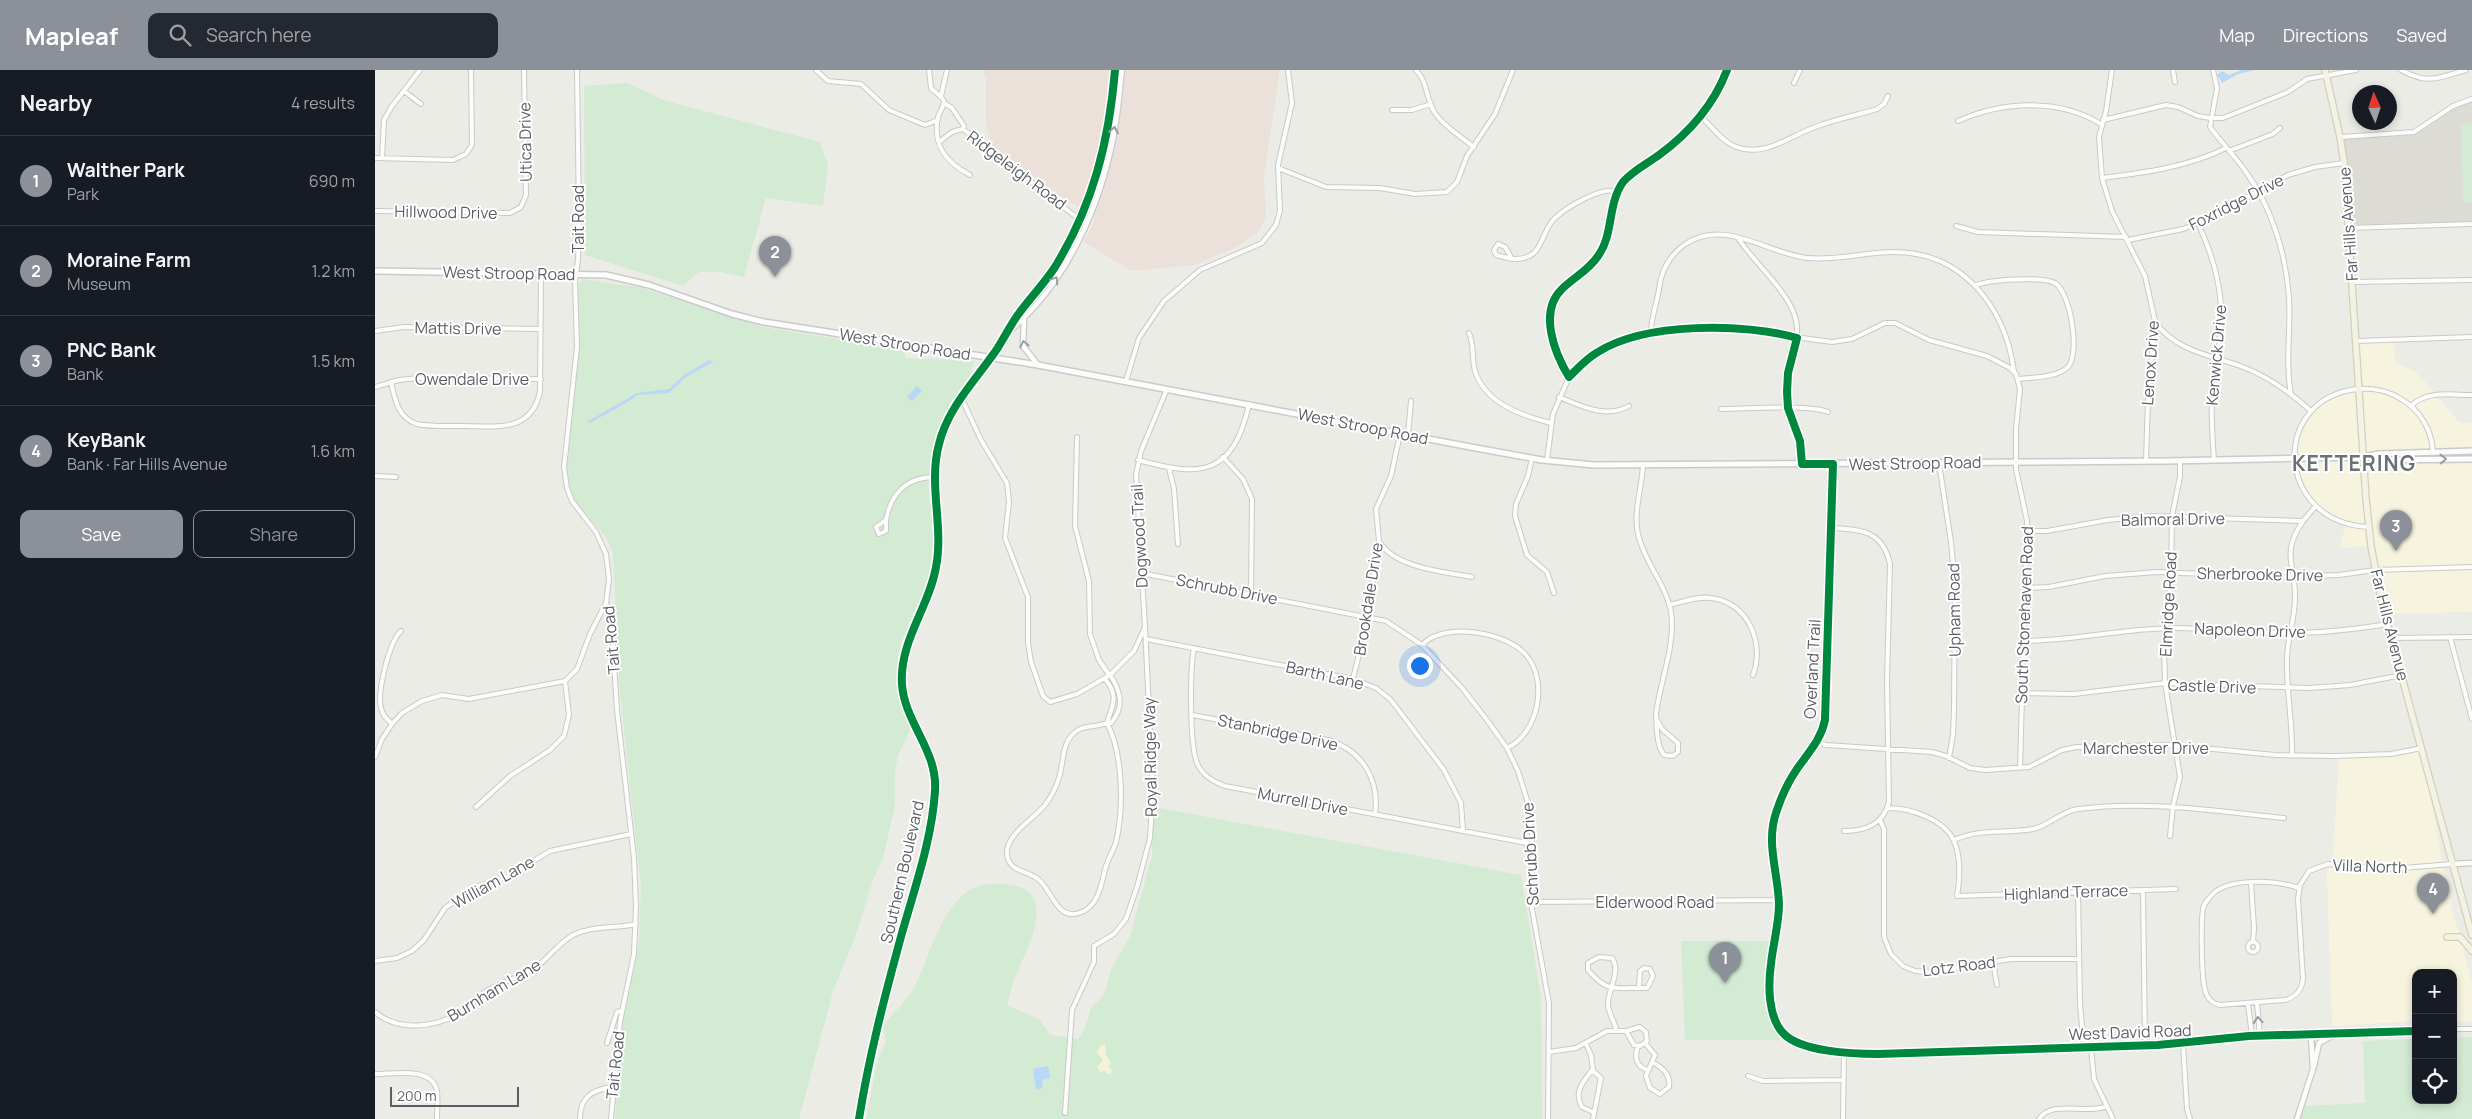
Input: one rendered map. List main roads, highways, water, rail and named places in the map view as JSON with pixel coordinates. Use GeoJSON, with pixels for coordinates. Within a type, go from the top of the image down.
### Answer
{"type":"FeatureCollection","features":[{"type":"Feature","properties":{"kind":"main road","name":"Far Hills Avenue"},"geometry":{"type":"LineString","coordinates":[[2325,73],[2344,163],[2369,526],[2375,570],[2472,936]]}},
{"type":"Feature","properties":{"kind":"main road","name":"West Stroop Road"},"geometry":{"type":"LineString","coordinates":[[375,271],[576,273],[636,281],[732,314],[764,322],[1038,365],[1532,458],[1610,466],[2180,461],[2364,457]]}},
{"type":"Feature","properties":{"kind":"main road"},"geometry":{"type":"LineString","coordinates":[[2364,457],[2378,454],[2472,451]]}},
{"type":"Feature","properties":{"kind":"main road"},"geometry":{"type":"LineString","coordinates":[[2364,457],[2379,460],[2472,459]]}},
{"type":"Feature","properties":{"kind":"main road"},"geometry":{"type":"LineString","coordinates":[[2447,937],[2461,938],[2472,951]]}},
{"type":"Feature","properties":{"kind":"water"},"geometry":{"type":"Polygon","coordinates":[[[2242,70],[2255,70],[2238,74],[2222,83],[2217,75],[2222,71],[2229,75],[2242,70]]]}},
{"type":"Feature","properties":{"kind":"water"},"geometry":{"type":"Polygon","coordinates":[[[709,360],[713,362],[686,377],[669,393],[637,395],[590,423],[587,422],[637,393],[669,389],[684,375],[709,360]]]}},
{"type":"Feature","properties":{"kind":"water"},"geometry":{"type":"Polygon","coordinates":[[[917,386],[922,391],[912,401],[907,397],[917,386]]]}},
{"type":"Feature","properties":{"kind":"water"},"geometry":{"type":"Polygon","coordinates":[[[1048,1066],[1050,1078],[1042,1080],[1043,1088],[1036,1089],[1033,1069],[1048,1066]]]}},
{"type":"Feature","properties":{"kind":"place","name":"Moraine Farm"},"geometry":{"type":"Point","coordinates":[775,277]}},
{"type":"Feature","properties":{"kind":"place","name":"PNC Bank"},"geometry":{"type":"Point","coordinates":[2396,551]}},
{"type":"Feature","properties":{"kind":"place","name":"KeyBank"},"geometry":{"type":"Point","coordinates":[2433,914]}},
{"type":"Feature","properties":{"kind":"place","name":"Walther Park"},"geometry":{"type":"Point","coordinates":[1725,983]}},
{"type":"Feature","properties":{"kind":"district","name":"KETTERING"},"geometry":{"type":"Point","coordinates":[2354,463]}}]}
